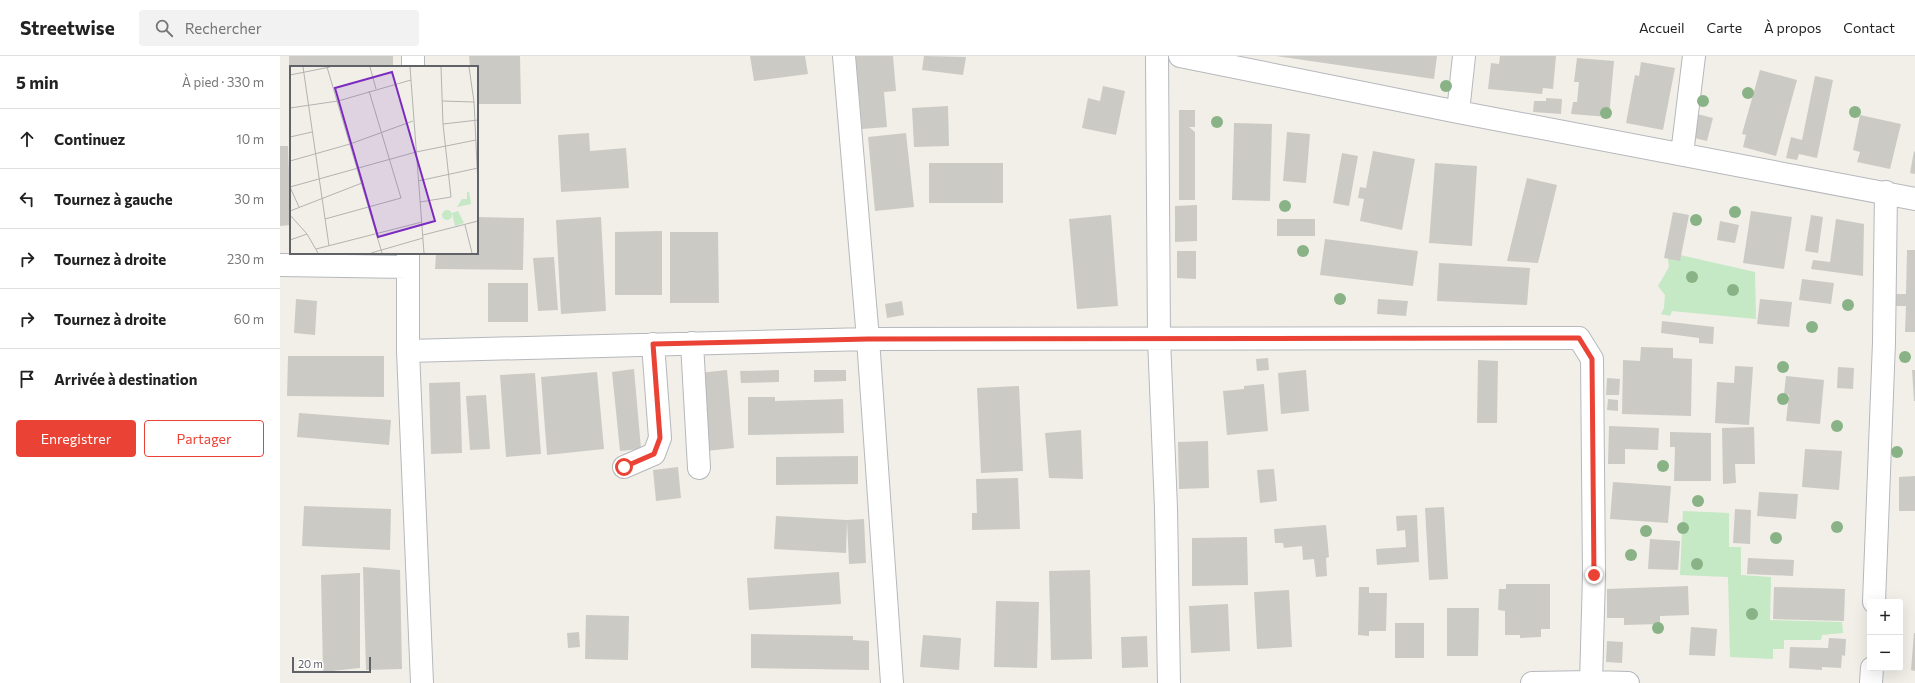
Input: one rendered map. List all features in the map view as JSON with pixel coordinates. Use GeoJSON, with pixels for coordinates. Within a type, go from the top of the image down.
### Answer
{"type":"FeatureCollection","features":[{"type":"Feature","properties":{"kind":"street"},"geometry":{"type":"LineString","coordinates":[[413,66],[414,56]]}},
{"type":"Feature","properties":{"kind":"street"},"geometry":{"type":"LineString","coordinates":[[844,56],[868,339],[892,683]]}},
{"type":"Feature","properties":{"kind":"street"},"geometry":{"type":"LineString","coordinates":[[1157,56],[1159,338],[1166,508],[1169,683]]}},
{"type":"Feature","properties":{"kind":"street"},"geometry":{"type":"LineString","coordinates":[[1180,56],[1458,112],[1886,192],[1915,199]]}},
{"type":"Feature","properties":{"kind":"street"},"geometry":{"type":"LineString","coordinates":[[1458,112],[1464,56]]}},
{"type":"Feature","properties":{"kind":"street"},"geometry":{"type":"LineString","coordinates":[[1682,154],[1694,56]]}},
{"type":"Feature","properties":{"kind":"street"},"geometry":{"type":"LineString","coordinates":[[1874,599],[1884,342],[1886,192]]}},
{"type":"Feature","properties":{"kind":"street"},"geometry":{"type":"LineString","coordinates":[[280,264],[408,260],[408,351],[422,683]]}},
{"type":"Feature","properties":{"kind":"street"},"geometry":{"type":"LineString","coordinates":[[408,351],[868,339],[1579,338],[1592,359],[1594,575],[1591,682]]}},
{"type":"Feature","properties":{"kind":"street"},"geometry":{"type":"LineString","coordinates":[[692,343],[699,468]]}},
{"type":"Feature","properties":{"kind":"street"},"geometry":{"type":"LineString","coordinates":[[624,467],[654,454],[660,438],[653,344]]}},
{"type":"Feature","properties":{"kind":"street"},"geometry":{"type":"LineString","coordinates":[[1871,683],[1872,671]]}},
{"type":"Feature","properties":{"kind":"street"},"geometry":{"type":"LineString","coordinates":[[1532,683],[1628,683]]}},
{"type":"Feature","properties":{"kind":"green space"},"geometry":{"type":"Polygon","coordinates":[[[1667,252],[1755,272],[1756,319],[1672,311],[1670,316],[1661,314],[1664,308],[1665,295],[1658,286],[1669,267],[1667,252]]]}},
{"type":"Feature","properties":{"kind":"green space"},"geometry":{"type":"Polygon","coordinates":[[[1683,511],[1729,513],[1729,547],[1741,547],[1741,575],[1771,577],[1770,620],[1842,622],[1843,633],[1822,635],[1821,640],[1784,640],[1784,649],[1773,649],[1773,659],[1730,657],[1728,577],[1680,575],[1683,511]]]}},
{"type":"Feature","properties":{"kind":"building"},"geometry":{"type":"Polygon","coordinates":[[[289,56],[393,56],[393,66],[289,66],[289,56]]]}},
{"type":"Feature","properties":{"kind":"building"},"geometry":{"type":"Polygon","coordinates":[[[469,56],[520,56],[521,104],[478,104],[478,66],[470,66],[469,56]]]}},
{"type":"Feature","properties":{"kind":"building"},"geometry":{"type":"Polygon","coordinates":[[[750,56],[805,56],[808,74],[754,81],[750,56]]]}},
{"type":"Feature","properties":{"kind":"building"},"geometry":{"type":"Polygon","coordinates":[[[852,56],[893,56],[896,91],[884,92],[887,127],[862,129],[859,94],[856,94],[852,56]]]}},
{"type":"Feature","properties":{"kind":"building"},"geometry":{"type":"Polygon","coordinates":[[[924,56],[966,57],[963,75],[922,70],[924,56]]]}},
{"type":"Feature","properties":{"kind":"building"},"geometry":{"type":"Polygon","coordinates":[[[1276,56],[1437,56],[1434,79],[1276,56]]]}},
{"type":"Feature","properties":{"kind":"building"},"geometry":{"type":"Polygon","coordinates":[[[1500,56],[1556,56],[1553,89],[1543,88],[1542,94],[1488,89],[1491,63],[1499,64],[1500,56]]]}},
{"type":"Feature","properties":{"kind":"building"},"geometry":{"type":"Polygon","coordinates":[[[1577,58],[1614,61],[1609,117],[1571,114],[1573,102],[1577,102],[1579,82],[1574,82],[1577,58]]]}},
{"type":"Feature","properties":{"kind":"building"},"geometry":{"type":"Polygon","coordinates":[[[1641,62],[1675,68],[1663,130],[1626,123],[1635,75],[1639,76],[1641,62]]]}},
{"type":"Feature","properties":{"kind":"building"},"geometry":{"type":"Polygon","coordinates":[[[1760,70],[1797,80],[1776,156],[1743,147],[1746,135],[1742,134],[1760,70]]]}},
{"type":"Feature","properties":{"kind":"building"},"geometry":{"type":"Polygon","coordinates":[[[1815,76],[1833,80],[1817,158],[1799,154],[1797,160],[1786,158],[1791,137],[1802,140],[1815,76]]]}},
{"type":"Feature","properties":{"kind":"building"},"geometry":{"type":"Polygon","coordinates":[[[1103,86],[1125,91],[1116,135],[1082,128],[1088,98],[1100,101],[1103,86]]]}},
{"type":"Feature","properties":{"kind":"building"},"geometry":{"type":"Polygon","coordinates":[[[1546,98],[1562,99],[1561,114],[1533,112],[1534,101],[1546,101],[1546,98]]]}},
{"type":"Feature","properties":{"kind":"building"},"geometry":{"type":"Polygon","coordinates":[[[948,106],[949,146],[914,147],[912,108],[948,106]]]}},
{"type":"Feature","properties":{"kind":"building"},"geometry":{"type":"Polygon","coordinates":[[[1179,110],[1195,110],[1195,127],[1189,127],[1195,132],[1195,200],[1179,200],[1179,110]]]}},
{"type":"Feature","properties":{"kind":"building"},"geometry":{"type":"Polygon","coordinates":[[[1697,114],[1713,118],[1707,141],[1690,137],[1697,114]]]}},
{"type":"Feature","properties":{"kind":"building"},"geometry":{"type":"Polygon","coordinates":[[[1860,115],[1901,124],[1890,169],[1857,162],[1860,152],[1853,150],[1860,115]]]}},
{"type":"Feature","properties":{"kind":"building"},"geometry":{"type":"Polygon","coordinates":[[[1234,123],[1272,124],[1270,201],[1232,200],[1234,123]]]}},
{"type":"Feature","properties":{"kind":"building"},"geometry":{"type":"Polygon","coordinates":[[[1287,132],[1310,134],[1306,183],[1283,181],[1287,132]]]}},
{"type":"Feature","properties":{"kind":"building"},"geometry":{"type":"Polygon","coordinates":[[[589,133],[590,151],[626,148],[629,188],[561,192],[558,135],[589,133]]]}},
{"type":"Feature","properties":{"kind":"building"},"geometry":{"type":"Polygon","coordinates":[[[906,133],[914,207],[875,211],[868,137],[906,133]]]}},
{"type":"Feature","properties":{"kind":"building"},"geometry":{"type":"Polygon","coordinates":[[[280,146],[288,146],[290,225],[280,226],[280,146]]]}},
{"type":"Feature","properties":{"kind":"building"},"geometry":{"type":"Polygon","coordinates":[[[1373,151],[1415,159],[1402,230],[1360,221],[1364,199],[1358,198],[1360,187],[1366,188],[1373,151]]]}},
{"type":"Feature","properties":{"kind":"building"},"geometry":{"type":"Polygon","coordinates":[[[1914,151],[1915,152],[1915,174],[1910,173],[1914,151]]]}},
{"type":"Feature","properties":{"kind":"building"},"geometry":{"type":"Polygon","coordinates":[[[1342,153],[1358,156],[1349,206],[1333,203],[1342,153]]]}},
{"type":"Feature","properties":{"kind":"building"},"geometry":{"type":"Polygon","coordinates":[[[929,163],[1003,163],[1003,203],[929,203],[929,163]]]}},
{"type":"Feature","properties":{"kind":"building"},"geometry":{"type":"Polygon","coordinates":[[[1435,163],[1477,166],[1472,246],[1429,243],[1435,163]]]}},
{"type":"Feature","properties":{"kind":"building"},"geometry":{"type":"Polygon","coordinates":[[[1527,178],[1557,185],[1538,263],[1507,261],[1527,178]]]}},
{"type":"Feature","properties":{"kind":"building"},"geometry":{"type":"Polygon","coordinates":[[[1197,205],[1197,241],[1175,242],[1175,206],[1197,205]]]}},
{"type":"Feature","properties":{"kind":"building"},"geometry":{"type":"Polygon","coordinates":[[[1751,211],[1792,217],[1784,269],[1743,263],[1751,211]]]}},
{"type":"Feature","properties":{"kind":"building"},"geometry":{"type":"Polygon","coordinates":[[[1673,212],[1689,215],[1680,261],[1664,258],[1673,212]]]}},
{"type":"Feature","properties":{"kind":"building"},"geometry":{"type":"Polygon","coordinates":[[[1111,215],[1118,306],[1077,309],[1069,219],[1111,215]]]}},
{"type":"Feature","properties":{"kind":"building"},"geometry":{"type":"Polygon","coordinates":[[[1811,215],[1823,217],[1818,253],[1805,251],[1811,215]]]}},
{"type":"Feature","properties":{"kind":"building"},"geometry":{"type":"Polygon","coordinates":[[[478,217],[524,218],[523,270],[435,269],[436,254],[478,254],[478,217]]]}},
{"type":"Feature","properties":{"kind":"building"},"geometry":{"type":"Polygon","coordinates":[[[601,217],[606,311],[561,314],[556,220],[601,217]]]}},
{"type":"Feature","properties":{"kind":"building"},"geometry":{"type":"Polygon","coordinates":[[[1277,219],[1315,219],[1315,236],[1277,236],[1277,219]]]}},
{"type":"Feature","properties":{"kind":"building"},"geometry":{"type":"Polygon","coordinates":[[[1836,219],[1864,224],[1863,276],[1811,269],[1813,260],[1830,262],[1836,219]]]}},
{"type":"Feature","properties":{"kind":"building"},"geometry":{"type":"Polygon","coordinates":[[[1720,221],[1739,225],[1735,243],[1717,240],[1720,221]]]}},
{"type":"Feature","properties":{"kind":"building"},"geometry":{"type":"Polygon","coordinates":[[[662,231],[662,295],[615,295],[615,232],[662,231]]]}},
{"type":"Feature","properties":{"kind":"building"},"geometry":{"type":"Polygon","coordinates":[[[670,232],[718,232],[719,303],[670,303],[670,232]]]}},
{"type":"Feature","properties":{"kind":"building"},"geometry":{"type":"Polygon","coordinates":[[[1325,239],[1418,251],[1413,286],[1320,275],[1325,239]]]}},
{"type":"Feature","properties":{"kind":"building"},"geometry":{"type":"Polygon","coordinates":[[[1907,250],[1915,250],[1915,332],[1905,332],[1906,306],[1896,306],[1896,294],[1906,294],[1907,250]]]}},
{"type":"Feature","properties":{"kind":"building"},"geometry":{"type":"Polygon","coordinates":[[[1177,251],[1196,251],[1196,279],[1177,278],[1177,251]]]}},
{"type":"Feature","properties":{"kind":"building"},"geometry":{"type":"Polygon","coordinates":[[[554,257],[558,310],[538,311],[533,258],[554,257]]]}},
{"type":"Feature","properties":{"kind":"building"},"geometry":{"type":"Polygon","coordinates":[[[1439,263],[1530,268],[1527,305],[1437,301],[1439,263]]]}},
{"type":"Feature","properties":{"kind":"building"},"geometry":{"type":"Polygon","coordinates":[[[1802,279],[1834,283],[1831,304],[1799,300],[1802,279]]]}},
{"type":"Feature","properties":{"kind":"building"},"geometry":{"type":"Polygon","coordinates":[[[488,283],[528,283],[528,322],[488,322],[488,283]]]}},
{"type":"Feature","properties":{"kind":"building"},"geometry":{"type":"Polygon","coordinates":[[[296,299],[317,301],[315,335],[294,333],[296,299]]]}},
{"type":"Feature","properties":{"kind":"building"},"geometry":{"type":"Polygon","coordinates":[[[1378,299],[1408,301],[1406,316],[1377,314],[1378,299]]]}},
{"type":"Feature","properties":{"kind":"building"},"geometry":{"type":"Polygon","coordinates":[[[1760,299],[1792,302],[1789,327],[1757,324],[1760,299]]]}},
{"type":"Feature","properties":{"kind":"building"},"geometry":{"type":"Polygon","coordinates":[[[902,301],[904,315],[887,318],[885,304],[902,301]]]}},
{"type":"Feature","properties":{"kind":"building"},"geometry":{"type":"Polygon","coordinates":[[[1662,321],[1714,327],[1713,344],[1699,343],[1699,338],[1661,333],[1662,321]]]}},
{"type":"Feature","properties":{"kind":"building"},"geometry":{"type":"Polygon","coordinates":[[[1641,347],[1673,348],[1673,358],[1692,359],[1691,416],[1622,414],[1623,360],[1640,361],[1641,347]]]}},
{"type":"Feature","properties":{"kind":"building"},"geometry":{"type":"Polygon","coordinates":[[[288,356],[384,356],[384,397],[287,396],[288,356]]]}},
{"type":"Feature","properties":{"kind":"building"},"geometry":{"type":"Polygon","coordinates":[[[1268,358],[1269,370],[1257,371],[1256,359],[1268,358]]]}},
{"type":"Feature","properties":{"kind":"building"},"geometry":{"type":"Polygon","coordinates":[[[1478,360],[1498,361],[1497,423],[1477,423],[1478,360]]]}},
{"type":"Feature","properties":{"kind":"building"},"geometry":{"type":"Polygon","coordinates":[[[1735,366],[1753,367],[1749,425],[1715,423],[1717,382],[1734,383],[1735,366]]]}},
{"type":"Feature","properties":{"kind":"building"},"geometry":{"type":"Polygon","coordinates":[[[1838,367],[1854,368],[1853,389],[1837,388],[1838,367]]]}},
{"type":"Feature","properties":{"kind":"building"},"geometry":{"type":"Polygon","coordinates":[[[634,369],[641,449],[620,451],[612,372],[634,369]]]}},
{"type":"Feature","properties":{"kind":"building"},"geometry":{"type":"Polygon","coordinates":[[[727,370],[734,448],[706,451],[699,373],[727,370]]]}},
{"type":"Feature","properties":{"kind":"building"},"geometry":{"type":"Polygon","coordinates":[[[779,370],[779,382],[741,383],[740,371],[779,370]]]}},
{"type":"Feature","properties":{"kind":"building"},"geometry":{"type":"Polygon","coordinates":[[[814,370],[846,370],[846,381],[814,382],[814,370]]]}},
{"type":"Feature","properties":{"kind":"building"},"geometry":{"type":"Polygon","coordinates":[[[1306,370],[1309,411],[1281,414],[1278,373],[1306,370]]]}},
{"type":"Feature","properties":{"kind":"building"},"geometry":{"type":"Polygon","coordinates":[[[1912,370],[1915,370],[1915,401],[1914,401],[1912,370]]]}},
{"type":"Feature","properties":{"kind":"building"},"geometry":{"type":"Polygon","coordinates":[[[597,372],[604,449],[547,455],[541,377],[597,372]]]}},
{"type":"Feature","properties":{"kind":"building"},"geometry":{"type":"Polygon","coordinates":[[[535,373],[541,454],[506,457],[500,375],[535,373]]]}},
{"type":"Feature","properties":{"kind":"building"},"geometry":{"type":"Polygon","coordinates":[[[1786,376],[1824,380],[1820,424],[1786,421],[1789,395],[1784,394],[1786,376]]]}},
{"type":"Feature","properties":{"kind":"building"},"geometry":{"type":"Polygon","coordinates":[[[1607,378],[1620,379],[1619,395],[1606,395],[1607,378]]]}},
{"type":"Feature","properties":{"kind":"building"},"geometry":{"type":"Polygon","coordinates":[[[460,382],[462,453],[431,454],[429,383],[460,382]]]}},
{"type":"Feature","properties":{"kind":"building"},"geometry":{"type":"Polygon","coordinates":[[[1264,384],[1268,431],[1227,435],[1223,391],[1244,389],[1244,386],[1264,384]]]}},
{"type":"Feature","properties":{"kind":"building"},"geometry":{"type":"Polygon","coordinates":[[[1019,386],[1023,471],[981,473],[977,388],[1019,386]]]}},
{"type":"Feature","properties":{"kind":"building"},"geometry":{"type":"Polygon","coordinates":[[[486,395],[490,449],[470,450],[466,396],[486,395]]]}},
{"type":"Feature","properties":{"kind":"building"},"geometry":{"type":"Polygon","coordinates":[[[748,397],[775,397],[775,401],[843,399],[844,433],[748,435],[748,397]]]}},
{"type":"Feature","properties":{"kind":"building"},"geometry":{"type":"Polygon","coordinates":[[[1608,399],[1618,400],[1618,411],[1607,410],[1608,399]]]}},
{"type":"Feature","properties":{"kind":"building"},"geometry":{"type":"Polygon","coordinates":[[[299,413],[391,420],[389,445],[297,437],[299,413]]]}},
{"type":"Feature","properties":{"kind":"building"},"geometry":{"type":"Polygon","coordinates":[[[1609,426],[1659,428],[1658,450],[1625,449],[1625,464],[1608,464],[1609,426]]]}},
{"type":"Feature","properties":{"kind":"building"},"geometry":{"type":"Polygon","coordinates":[[[1754,427],[1755,464],[1735,464],[1736,483],[1723,484],[1722,428],[1754,427]]]}},
{"type":"Feature","properties":{"kind":"building"},"geometry":{"type":"Polygon","coordinates":[[[1081,430],[1083,479],[1049,478],[1045,433],[1081,430]]]}},
{"type":"Feature","properties":{"kind":"building"},"geometry":{"type":"Polygon","coordinates":[[[1670,432],[1711,433],[1711,481],[1674,481],[1675,447],[1670,447],[1670,432]]]}},
{"type":"Feature","properties":{"kind":"building"},"geometry":{"type":"Polygon","coordinates":[[[1208,441],[1209,488],[1179,489],[1178,442],[1208,441]]]}},
{"type":"Feature","properties":{"kind":"building"},"geometry":{"type":"Polygon","coordinates":[[[1805,449],[1842,451],[1839,490],[1802,487],[1805,449]]]}},
{"type":"Feature","properties":{"kind":"building"},"geometry":{"type":"Polygon","coordinates":[[[858,456],[858,484],[776,485],[776,457],[858,456]]]}},
{"type":"Feature","properties":{"kind":"building"},"geometry":{"type":"Polygon","coordinates":[[[678,467],[681,498],[656,501],[653,470],[678,467]]]}},
{"type":"Feature","properties":{"kind":"building"},"geometry":{"type":"Polygon","coordinates":[[[1274,469],[1277,501],[1260,503],[1257,470],[1274,469]]]}},
{"type":"Feature","properties":{"kind":"building"},"geometry":{"type":"Polygon","coordinates":[[[1915,476],[1915,511],[1899,511],[1899,477],[1915,476]]]}},
{"type":"Feature","properties":{"kind":"building"},"geometry":{"type":"Polygon","coordinates":[[[1018,478],[1020,529],[972,530],[972,513],[977,513],[976,479],[1018,478]]]}},
{"type":"Feature","properties":{"kind":"building"},"geometry":{"type":"Polygon","coordinates":[[[1613,482],[1671,486],[1668,523],[1610,519],[1613,482]]]}},
{"type":"Feature","properties":{"kind":"building"},"geometry":{"type":"Polygon","coordinates":[[[1759,492],[1798,494],[1796,519],[1757,516],[1759,492]]]}},
{"type":"Feature","properties":{"kind":"building"},"geometry":{"type":"Polygon","coordinates":[[[304,506],[391,509],[390,550],[302,546],[304,506]]]}},
{"type":"Feature","properties":{"kind":"building"},"geometry":{"type":"Polygon","coordinates":[[[1444,507],[1448,579],[1429,580],[1425,508],[1444,507]]]}},
{"type":"Feature","properties":{"kind":"building"},"geometry":{"type":"Polygon","coordinates":[[[1735,509],[1751,510],[1750,544],[1733,543],[1735,509]]]}},
{"type":"Feature","properties":{"kind":"building"},"geometry":{"type":"Polygon","coordinates":[[[1417,515],[1419,562],[1377,565],[1376,549],[1406,547],[1405,530],[1397,531],[1396,516],[1417,515]]]}},
{"type":"Feature","properties":{"kind":"building"},"geometry":{"type":"Polygon","coordinates":[[[776,516],[847,520],[864,519],[866,563],[849,564],[847,521],[846,553],[774,549],[776,516]]]}},
{"type":"Feature","properties":{"kind":"building"},"geometry":{"type":"Polygon","coordinates":[[[1326,525],[1329,557],[1326,558],[1327,576],[1316,577],[1314,559],[1303,560],[1302,546],[1284,548],[1283,543],[1275,543],[1274,529],[1326,525]]]}},
{"type":"Feature","properties":{"kind":"building"},"geometry":{"type":"Polygon","coordinates":[[[1247,537],[1248,585],[1192,586],[1192,538],[1247,537]]]}},
{"type":"Feature","properties":{"kind":"building"},"geometry":{"type":"Polygon","coordinates":[[[1650,539],[1680,541],[1678,570],[1648,569],[1650,539]]]}},
{"type":"Feature","properties":{"kind":"building"},"geometry":{"type":"Polygon","coordinates":[[[1748,558],[1794,560],[1793,576],[1747,574],[1748,558]]]}},
{"type":"Feature","properties":{"kind":"building"},"geometry":{"type":"Polygon","coordinates":[[[363,567],[400,570],[402,669],[366,670],[363,567]]]}},
{"type":"Feature","properties":{"kind":"building"},"geometry":{"type":"Polygon","coordinates":[[[1090,570],[1092,659],[1051,660],[1049,571],[1090,570]]]}},
{"type":"Feature","properties":{"kind":"building"},"geometry":{"type":"Polygon","coordinates":[[[839,572],[841,604],[749,610],[747,578],[839,572]]]}},
{"type":"Feature","properties":{"kind":"building"},"geometry":{"type":"Polygon","coordinates":[[[360,573],[360,668],[323,672],[321,575],[360,573]]]}},
{"type":"Feature","properties":{"kind":"building"},"geometry":{"type":"Polygon","coordinates":[[[1506,584],[1550,584],[1550,629],[1541,629],[1541,637],[1520,638],[1520,635],[1505,635],[1505,611],[1498,610],[1499,589],[1506,589],[1506,584]]]}},
{"type":"Feature","properties":{"kind":"building"},"geometry":{"type":"Polygon","coordinates":[[[1688,586],[1689,615],[1660,616],[1660,624],[1624,625],[1624,618],[1607,618],[1607,589],[1688,586]]]}},
{"type":"Feature","properties":{"kind":"building"},"geometry":{"type":"Polygon","coordinates":[[[1359,587],[1369,587],[1369,593],[1387,593],[1386,631],[1369,631],[1369,636],[1358,635],[1359,587]]]}},
{"type":"Feature","properties":{"kind":"building"},"geometry":{"type":"Polygon","coordinates":[[[1774,587],[1845,589],[1844,621],[1773,619],[1774,587]]]}},
{"type":"Feature","properties":{"kind":"building"},"geometry":{"type":"Polygon","coordinates":[[[1289,590],[1292,647],[1257,649],[1254,592],[1289,590]]]}},
{"type":"Feature","properties":{"kind":"building"},"geometry":{"type":"Polygon","coordinates":[[[996,601],[1039,602],[1037,668],[994,667],[996,601]]]}},
{"type":"Feature","properties":{"kind":"building"},"geometry":{"type":"Polygon","coordinates":[[[1228,604],[1230,651],[1191,653],[1189,606],[1228,604]]]}},
{"type":"Feature","properties":{"kind":"building"},"geometry":{"type":"Polygon","coordinates":[[[1447,608],[1479,608],[1478,656],[1447,656],[1447,608]]]}},
{"type":"Feature","properties":{"kind":"building"},"geometry":{"type":"Polygon","coordinates":[[[586,615],[629,616],[628,660],[585,659],[586,615]]]}},
{"type":"Feature","properties":{"kind":"building"},"geometry":{"type":"Polygon","coordinates":[[[1395,623],[1424,623],[1424,658],[1395,658],[1395,623]]]}},
{"type":"Feature","properties":{"kind":"building"},"geometry":{"type":"Polygon","coordinates":[[[1691,627],[1717,629],[1715,656],[1689,655],[1691,627]]]}},
{"type":"Feature","properties":{"kind":"building"},"geometry":{"type":"Polygon","coordinates":[[[579,632],[580,647],[568,648],[567,633],[579,632]]]}},
{"type":"Feature","properties":{"kind":"building"},"geometry":{"type":"Polygon","coordinates":[[[1915,633],[1915,671],[1911,670],[1915,633]]]}},
{"type":"Feature","properties":{"kind":"building"},"geometry":{"type":"Polygon","coordinates":[[[751,634],[853,636],[853,640],[869,641],[869,670],[751,668],[751,634]]]}},
{"type":"Feature","properties":{"kind":"building"},"geometry":{"type":"Polygon","coordinates":[[[923,635],[961,638],[959,670],[920,667],[923,635]]]}},
{"type":"Feature","properties":{"kind":"building"},"geometry":{"type":"Polygon","coordinates":[[[1147,636],[1148,667],[1122,668],[1121,637],[1147,636]]]}},
{"type":"Feature","properties":{"kind":"building"},"geometry":{"type":"Polygon","coordinates":[[[1829,638],[1846,639],[1845,656],[1842,655],[1841,668],[1822,667],[1822,670],[1789,668],[1790,647],[1828,648],[1829,638]]]}},
{"type":"Feature","properties":{"kind":"building"},"geometry":{"type":"Polygon","coordinates":[[[1607,641],[1623,642],[1622,663],[1606,662],[1607,641]]]}},
{"type":"Feature","properties":{"kind":"route"},"geometry":{"type":"LineString","coordinates":[[624,467],[654,454],[660,438],[653,344],[868,339],[1579,338],[1592,359],[1594,575]]}}]}
